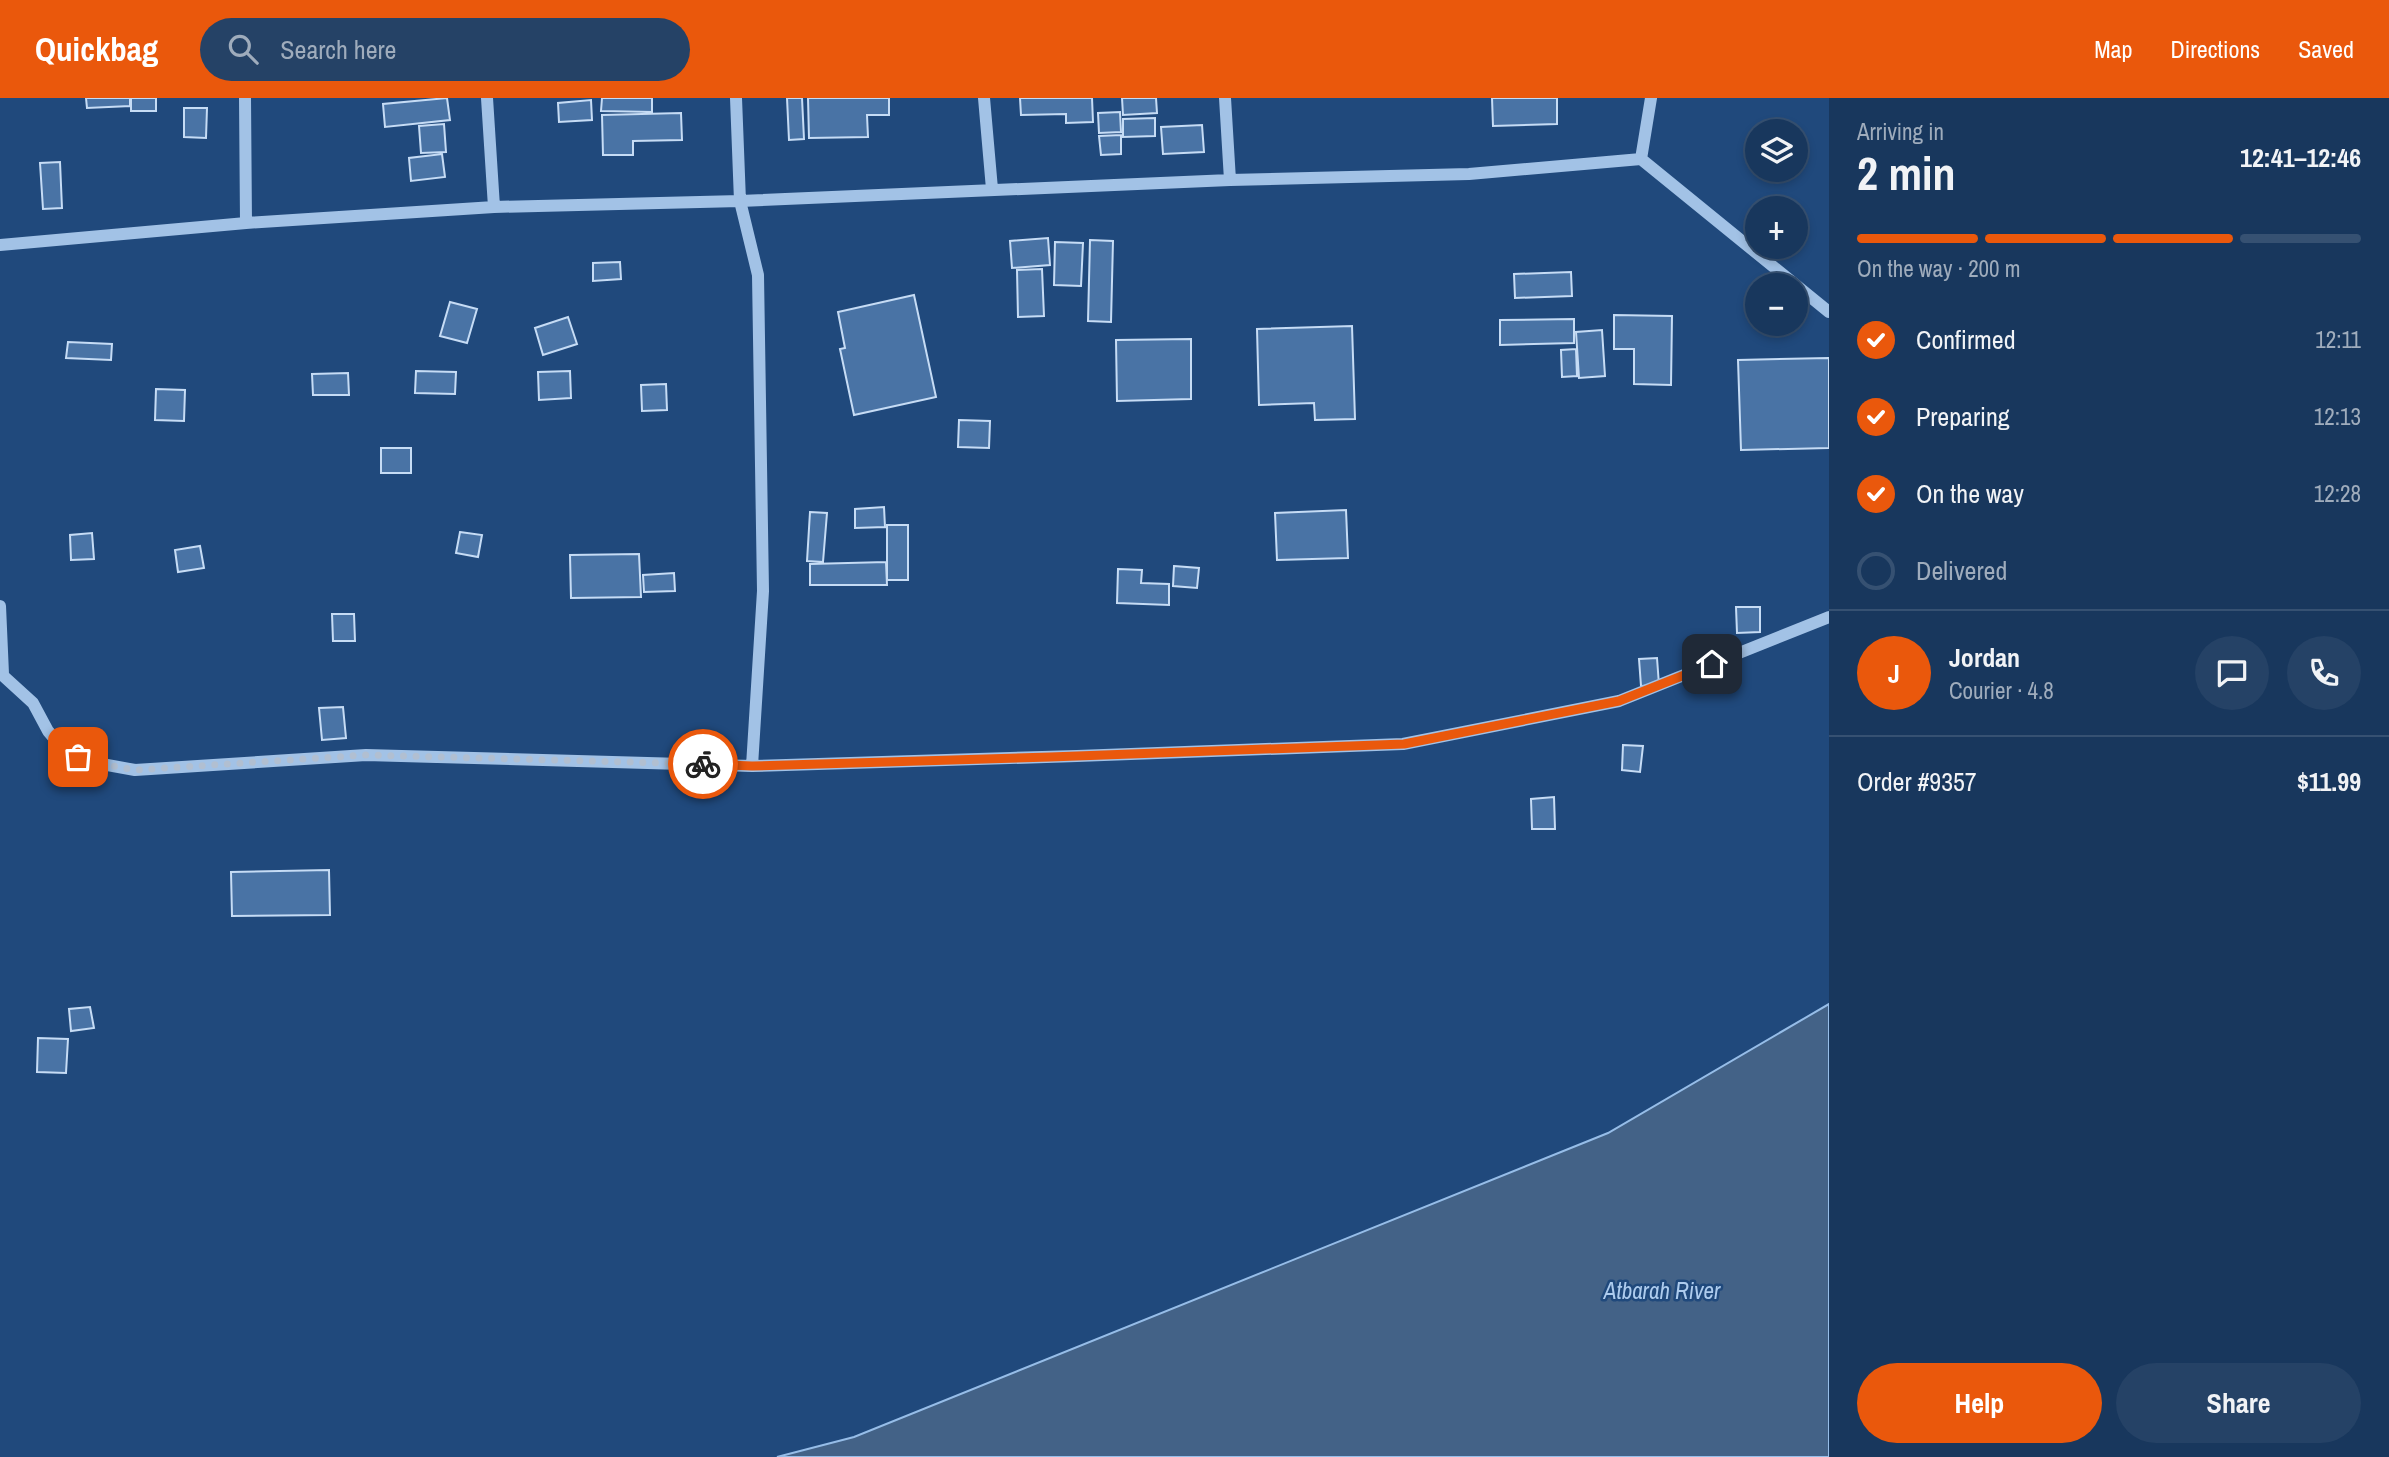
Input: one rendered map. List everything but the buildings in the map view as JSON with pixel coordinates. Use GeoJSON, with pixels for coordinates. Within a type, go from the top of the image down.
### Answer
{"type":"FeatureCollection","features":[{"type":"Feature","properties":{"kind":"street"},"geometry":{"type":"LineString","coordinates":[[245,98],[246,223]]}},
{"type":"Feature","properties":{"kind":"street"},"geometry":{"type":"LineString","coordinates":[[487,98],[494,207]]}},
{"type":"Feature","properties":{"kind":"street"},"geometry":{"type":"LineString","coordinates":[[736,98],[740,201],[758,275],[764,591],[752,766]]}},
{"type":"Feature","properties":{"kind":"street"},"geometry":{"type":"LineString","coordinates":[[984,98],[992,189]]}},
{"type":"Feature","properties":{"kind":"street"},"geometry":{"type":"LineString","coordinates":[[1225,98],[1230,180]]}},
{"type":"Feature","properties":{"kind":"street"},"geometry":{"type":"LineString","coordinates":[[1642,159],[1651,98]]}},
{"type":"Feature","properties":{"kind":"street"},"geometry":{"type":"LineString","coordinates":[[0,245],[246,223],[494,207],[740,201],[1230,180],[1469,174],[1642,159],[1829,312]]}},
{"type":"Feature","properties":{"kind":"street"},"geometry":{"type":"LineString","coordinates":[[0,606],[2,673],[33,703],[48,731],[65,751],[91,762],[135,770],[366,755],[752,766],[1404,744],[1619,701],[1829,617]]}},
{"type":"Feature","properties":{"kind":"water","name":"Atbarah River"},"geometry":{"type":"Polygon","coordinates":[[[1829,1004],[1829,1457],[777,1457],[854,1437],[1608,1133],[1829,1004]]]}},
{"type":"Feature","properties":{"kind":"way so far"},"geometry":{"type":"LineString","coordinates":[[78,757],[135,770],[366,755],[703,764]]}},
{"type":"Feature","properties":{"kind":"route"},"geometry":{"type":"LineString","coordinates":[[703,764],[752,766],[1404,744],[1619,701],[1712,664]]}}]}
